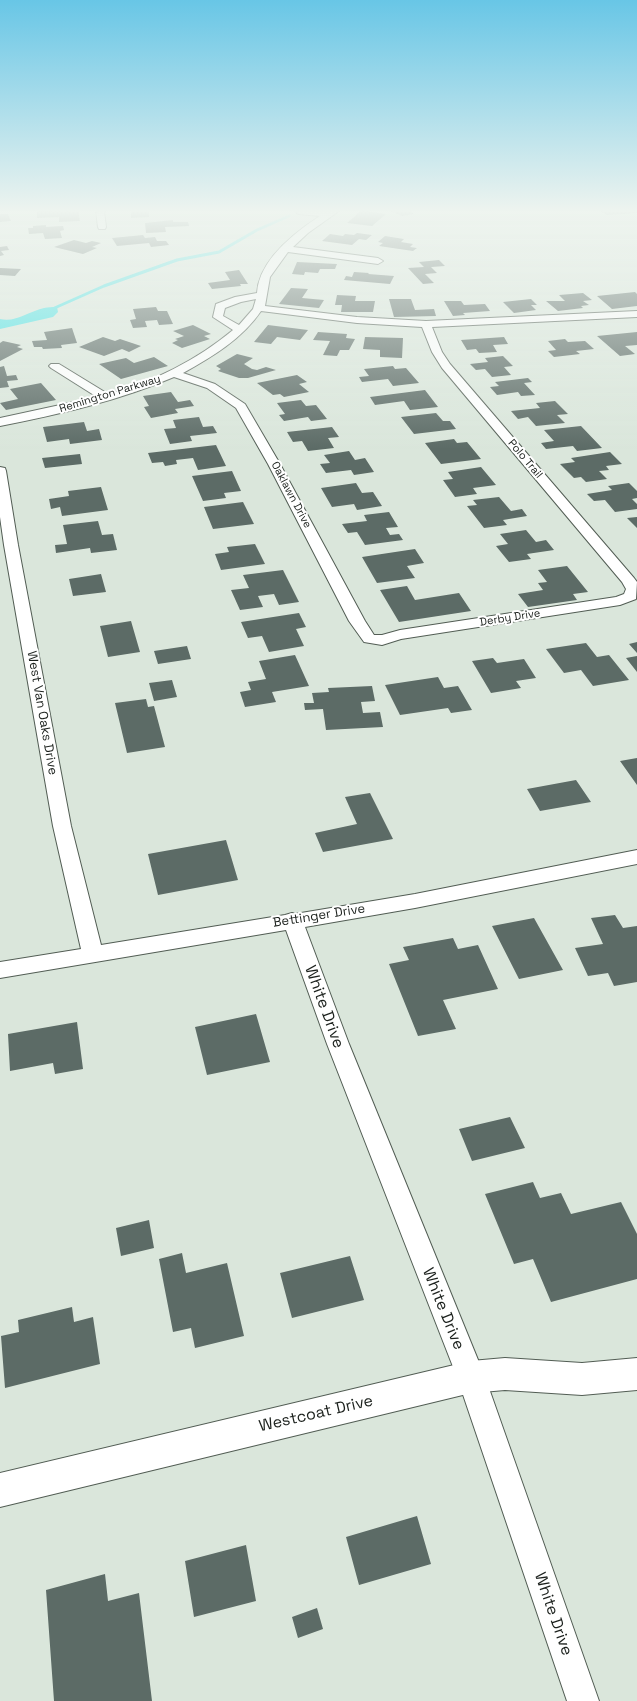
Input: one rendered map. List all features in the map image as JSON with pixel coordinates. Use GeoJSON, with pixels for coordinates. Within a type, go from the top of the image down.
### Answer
{"type":"FeatureCollection","features":[{"type":"Feature","properties":{"kind":"street","name":"Remington Parkway"},"geometry":{"type":"LineString","coordinates":[[0,422],[49,413],[106,398],[175,374],[211,352],[240,330],[259,308],[263,290]]}},
{"type":"Feature","properties":{"kind":"street"},"geometry":{"type":"LineString","coordinates":[[240,330],[218,317],[220,306],[239,299],[262,295]]}},
{"type":"Feature","properties":{"kind":"street"},"geometry":{"type":"LineString","coordinates":[[259,308],[358,320],[426,324],[637,314]]}},
{"type":"Feature","properties":{"kind":"street","name":"Polo Trail"},"geometry":{"type":"LineString","coordinates":[[426,324],[437,352],[446,366],[629,581],[633,589]]}},
{"type":"Feature","properties":{"kind":"street"},"geometry":{"type":"LineString","coordinates":[[55,366],[106,398]]}},
{"type":"Feature","properties":{"kind":"street","name":"Oaklawn Drive"},"geometry":{"type":"LineString","coordinates":[[175,374],[211,386],[241,406],[274,464],[356,621],[369,639],[382,640]]}},
{"type":"Feature","properties":{"kind":"street","name":"West Van Oaks Drive"},"geometry":{"type":"LineString","coordinates":[[0,471],[11,545],[62,826],[93,954]]}},
{"type":"Feature","properties":{"kind":"street","name":"Derby Drive"},"geometry":{"type":"LineString","coordinates":[[382,640],[400,635],[620,601],[631,596],[633,589]]}},
{"type":"Feature","properties":{"kind":"street","name":"Bettinger Drive"},"geometry":{"type":"LineString","coordinates":[[0,970],[292,920],[415,901],[637,857]]}},
{"type":"Feature","properties":{"kind":"street","name":"White Drive"},"geometry":{"type":"LineString","coordinates":[[292,920],[338,1044],[471,1377],[583,1701]]}},
{"type":"Feature","properties":{"kind":"street","name":"Westcoat Drive"},"geometry":{"type":"LineString","coordinates":[[0,1490],[471,1377],[505,1374],[582,1379],[637,1374]]}},
{"type":"Feature","properties":{"kind":"water"},"geometry":{"type":"Polygon","coordinates":[[[57,307],[58,312],[53,317],[0,329],[0,319],[6,320],[17,318],[39,309],[57,307]]]}},
{"type":"Feature","properties":{"kind":"building"},"geometry":{"type":"Polygon","coordinates":[[[289,290],[307,290],[302,298],[324,300],[319,308],[279,304],[289,290]]]}},
{"type":"Feature","properties":{"kind":"building"},"geometry":{"type":"Polygon","coordinates":[[[635,292],[637,294],[637,306],[612,309],[597,296],[635,292]]]}},
{"type":"Feature","properties":{"kind":"building"},"geometry":{"type":"Polygon","coordinates":[[[583,293],[592,300],[583,301],[589,305],[581,306],[583,308],[558,311],[546,301],[565,301],[559,295],[583,293]]]}},
{"type":"Feature","properties":{"kind":"building"},"geometry":{"type":"Polygon","coordinates":[[[337,295],[356,296],[355,301],[375,301],[373,312],[341,312],[342,305],[335,305],[337,295]]]}},
{"type":"Feature","properties":{"kind":"building"},"geometry":{"type":"Polygon","coordinates":[[[389,299],[411,299],[415,310],[434,309],[436,316],[394,317],[389,299]]]}},
{"type":"Feature","properties":{"kind":"building"},"geometry":{"type":"Polygon","coordinates":[[[531,299],[537,305],[531,305],[536,310],[514,313],[503,302],[531,299]]]}},
{"type":"Feature","properties":{"kind":"building"},"geometry":{"type":"Polygon","coordinates":[[[444,301],[461,301],[464,305],[485,304],[490,311],[463,313],[465,315],[453,316],[444,301]]]}},
{"type":"Feature","properties":{"kind":"building"},"geometry":{"type":"Polygon","coordinates":[[[156,307],[158,311],[167,311],[173,324],[159,325],[157,320],[145,321],[147,327],[133,328],[130,320],[136,319],[133,309],[156,307]]]}},
{"type":"Feature","properties":{"kind":"building"},"geometry":{"type":"Polygon","coordinates":[[[193,325],[211,334],[204,336],[210,339],[182,348],[172,343],[178,340],[175,339],[184,336],[173,331],[193,325]]]}},
{"type":"Feature","properties":{"kind":"building"},"geometry":{"type":"Polygon","coordinates":[[[268,325],[308,330],[300,340],[277,337],[271,344],[254,342],[268,325]]]}},
{"type":"Feature","properties":{"kind":"building"},"geometry":{"type":"Polygon","coordinates":[[[72,328],[77,343],[61,345],[62,348],[43,349],[42,347],[34,347],[32,341],[47,340],[44,332],[72,328]]]}},
{"type":"Feature","properties":{"kind":"building"},"geometry":{"type":"Polygon","coordinates":[[[318,332],[347,334],[346,338],[355,339],[349,350],[340,350],[337,356],[323,355],[330,341],[313,340],[318,332]]]}},
{"type":"Feature","properties":{"kind":"building"},"geometry":{"type":"Polygon","coordinates":[[[637,332],[637,345],[625,346],[635,354],[620,356],[597,336],[637,332]]]}},
{"type":"Feature","properties":{"kind":"building"},"geometry":{"type":"Polygon","coordinates":[[[103,337],[115,341],[120,339],[141,346],[129,352],[122,349],[104,356],[79,347],[103,337]]]}},
{"type":"Feature","properties":{"kind":"building"},"geometry":{"type":"Polygon","coordinates":[[[365,337],[403,338],[402,358],[380,357],[380,350],[363,349],[365,337]]]}},
{"type":"Feature","properties":{"kind":"building"},"geometry":{"type":"Polygon","coordinates":[[[504,337],[508,344],[493,345],[497,352],[479,353],[476,349],[467,350],[461,340],[504,337]]]}},
{"type":"Feature","properties":{"kind":"building"},"geometry":{"type":"Polygon","coordinates":[[[565,339],[568,342],[585,341],[594,349],[576,351],[580,354],[554,357],[548,351],[556,350],[548,341],[565,339]]]}},
{"type":"Feature","properties":{"kind":"building"},"geometry":{"type":"Polygon","coordinates":[[[3,341],[21,345],[17,347],[23,349],[0,361],[0,343],[3,341]]]}},
{"type":"Feature","properties":{"kind":"building"},"geometry":{"type":"Polygon","coordinates":[[[237,354],[253,358],[244,364],[252,369],[257,370],[266,367],[276,370],[248,378],[239,378],[218,371],[221,369],[216,366],[237,354]]]}},
{"type":"Feature","properties":{"kind":"building"},"geometry":{"type":"Polygon","coordinates":[[[503,356],[513,366],[504,367],[511,375],[492,377],[485,369],[476,370],[470,364],[488,362],[485,358],[503,356]]]}},
{"type":"Feature","properties":{"kind":"building"},"geometry":{"type":"Polygon","coordinates":[[[154,357],[168,366],[121,379],[99,364],[126,358],[134,363],[154,357]]]}},
{"type":"Feature","properties":{"kind":"building"},"geometry":{"type":"Polygon","coordinates":[[[4,366],[7,376],[16,375],[18,380],[7,381],[9,387],[0,388],[0,367],[4,366]]]}},
{"type":"Feature","properties":{"kind":"building"},"geometry":{"type":"Polygon","coordinates":[[[393,366],[395,369],[406,368],[419,383],[393,386],[388,379],[362,382],[359,377],[369,376],[364,369],[393,366]]]}},
{"type":"Feature","properties":{"kind":"building"},"geometry":{"type":"Polygon","coordinates":[[[297,375],[307,382],[299,384],[309,392],[284,397],[280,394],[273,395],[257,383],[297,375]]]}},
{"type":"Feature","properties":{"kind":"building"},"geometry":{"type":"Polygon","coordinates":[[[528,378],[532,382],[524,383],[535,395],[521,396],[518,392],[497,395],[490,387],[499,386],[495,382],[528,378]]]}},
{"type":"Feature","properties":{"kind":"building"},"geometry":{"type":"Polygon","coordinates":[[[41,383],[56,400],[6,410],[0,403],[18,399],[10,389],[41,383]]]}},
{"type":"Feature","properties":{"kind":"building"},"geometry":{"type":"Polygon","coordinates":[[[425,390],[438,407],[410,410],[404,401],[375,405],[370,397],[425,390]]]}},
{"type":"Feature","properties":{"kind":"building"},"geometry":{"type":"Polygon","coordinates":[[[171,392],[178,402],[190,400],[194,406],[175,409],[178,413],[151,418],[144,407],[149,406],[143,396],[171,392]]]}},
{"type":"Feature","properties":{"kind":"building"},"geometry":{"type":"Polygon","coordinates":[[[301,400],[306,406],[316,405],[327,419],[311,421],[308,417],[284,421],[279,415],[285,414],[277,403],[301,400]]]}},
{"type":"Feature","properties":{"kind":"building"},"geometry":{"type":"Polygon","coordinates":[[[555,401],[568,414],[557,415],[565,423],[536,426],[528,417],[518,419],[511,411],[540,408],[536,403],[555,401]]]}},
{"type":"Feature","properties":{"kind":"building"},"geometry":{"type":"Polygon","coordinates":[[[436,413],[443,421],[450,421],[456,429],[414,434],[401,417],[436,413]]]}},
{"type":"Feature","properties":{"kind":"building"},"geometry":{"type":"Polygon","coordinates":[[[199,417],[203,427],[213,426],[217,433],[190,436],[192,441],[170,444],[164,429],[176,428],[173,420],[199,417]]]}},
{"type":"Feature","properties":{"kind":"building"},"geometry":{"type":"Polygon","coordinates":[[[84,422],[87,431],[99,429],[102,440],[70,444],[69,439],[47,442],[43,427],[84,422]]]}},
{"type":"Feature","properties":{"kind":"building"},"geometry":{"type":"Polygon","coordinates":[[[581,426],[602,448],[577,451],[573,446],[546,449],[541,443],[554,441],[544,430],[581,426]]]}},
{"type":"Feature","properties":{"kind":"building"},"geometry":{"type":"Polygon","coordinates":[[[332,427],[339,437],[328,438],[334,448],[308,451],[302,441],[293,442],[287,432],[332,427]]]}},
{"type":"Feature","properties":{"kind":"building"},"geometry":{"type":"Polygon","coordinates":[[[454,439],[457,443],[467,442],[481,459],[441,464],[425,443],[454,439]]]}},
{"type":"Feature","properties":{"kind":"building"},"geometry":{"type":"Polygon","coordinates":[[[216,445],[226,466],[198,470],[193,458],[176,460],[177,464],[165,466],[163,462],[152,463],[148,453],[216,445]]]}},
{"type":"Feature","properties":{"kind":"building"},"geometry":{"type":"Polygon","coordinates":[[[349,451],[355,460],[365,458],[374,472],[354,475],[351,470],[326,473],[320,464],[330,463],[324,455],[349,451]]]}},
{"type":"Feature","properties":{"kind":"building"},"geometry":{"type":"Polygon","coordinates":[[[610,452],[622,464],[606,466],[609,470],[599,471],[607,479],[586,482],[581,477],[574,478],[560,464],[575,462],[571,458],[610,452]]]}},
{"type":"Feature","properties":{"kind":"building"},"geometry":{"type":"Polygon","coordinates":[[[80,454],[82,464],[45,468],[42,458],[80,454]]]}},
{"type":"Feature","properties":{"kind":"building"},"geometry":{"type":"Polygon","coordinates":[[[481,467],[496,485],[473,488],[477,494],[455,497],[443,480],[453,479],[448,472],[481,467]]]}},
{"type":"Feature","properties":{"kind":"building"},"geometry":{"type":"Polygon","coordinates":[[[232,471],[241,491],[224,493],[226,498],[203,501],[192,476],[232,471]]]}},
{"type":"Feature","properties":{"kind":"building"},"geometry":{"type":"Polygon","coordinates":[[[356,483],[362,493],[373,492],[382,506],[357,510],[354,504],[332,507],[321,488],[356,483]]]}},
{"type":"Feature","properties":{"kind":"building"},"geometry":{"type":"Polygon","coordinates":[[[629,483],[637,491],[637,498],[632,499],[637,504],[637,509],[615,512],[605,500],[594,501],[587,494],[612,490],[608,486],[629,483]]]}},
{"type":"Feature","properties":{"kind":"building"},"geometry":{"type":"Polygon","coordinates":[[[101,487],[108,510],[62,516],[60,507],[51,509],[49,499],[69,496],[68,491],[101,487]]]}},
{"type":"Feature","properties":{"kind":"building"},"geometry":{"type":"Polygon","coordinates":[[[499,497],[511,511],[522,509],[527,516],[503,520],[507,525],[484,528],[467,506],[477,505],[473,500],[499,497]]]}},
{"type":"Feature","properties":{"kind":"building"},"geometry":{"type":"Polygon","coordinates":[[[243,502],[254,524],[213,529],[204,507],[243,502]]]}},
{"type":"Feature","properties":{"kind":"building"},"geometry":{"type":"Polygon","coordinates":[[[389,512],[398,527],[386,528],[390,535],[399,534],[403,540],[365,545],[357,532],[348,533],[342,524],[367,521],[364,515],[389,512]]]}},
{"type":"Feature","properties":{"kind":"building"},"geometry":{"type":"Polygon","coordinates":[[[637,517],[637,528],[627,518],[637,517]]]}},
{"type":"Feature","properties":{"kind":"building"},"geometry":{"type":"Polygon","coordinates":[[[98,521],[102,535],[113,534],[117,550],[91,553],[90,548],[56,553],[55,545],[67,544],[63,525],[98,521]]]}},
{"type":"Feature","properties":{"kind":"building"},"geometry":{"type":"Polygon","coordinates":[[[526,530],[536,542],[546,540],[554,550],[527,554],[531,559],[509,562],[496,546],[508,544],[500,534],[526,530]]]}},
{"type":"Feature","properties":{"kind":"building"},"geometry":{"type":"Polygon","coordinates":[[[255,544],[265,564],[221,570],[215,554],[229,552],[227,547],[255,544]]]}},
{"type":"Feature","properties":{"kind":"building"},"geometry":{"type":"Polygon","coordinates":[[[415,549],[424,563],[407,566],[415,578],[377,583],[362,557],[415,549]]]}},
{"type":"Feature","properties":{"kind":"building"},"geometry":{"type":"Polygon","coordinates":[[[567,566],[588,592],[573,594],[577,600],[528,607],[518,594],[543,590],[538,583],[547,582],[538,570],[567,566]]]}},
{"type":"Feature","properties":{"kind":"building"},"geometry":{"type":"Polygon","coordinates":[[[283,570],[299,602],[279,605],[274,594],[258,596],[263,607],[240,610],[231,590],[249,588],[243,575],[283,570]]]}},
{"type":"Feature","properties":{"kind":"building"},"geometry":{"type":"Polygon","coordinates":[[[101,574],[106,592],[73,596],[69,579],[101,574]]]}},
{"type":"Feature","properties":{"kind":"building"},"geometry":{"type":"Polygon","coordinates":[[[407,586],[415,600],[459,593],[471,611],[399,622],[380,590],[407,586]]]}},
{"type":"Feature","properties":{"kind":"building"},"geometry":{"type":"Polygon","coordinates":[[[299,613],[306,627],[296,629],[304,646],[269,652],[262,636],[248,638],[241,622],[299,613]]]}},
{"type":"Feature","properties":{"kind":"building"},"geometry":{"type":"Polygon","coordinates":[[[131,621],[140,652],[108,657],[100,626],[131,621]]]}},
{"type":"Feature","properties":{"kind":"building"},"geometry":{"type":"Polygon","coordinates":[[[637,642],[637,653],[629,644],[637,642]]]}},
{"type":"Feature","properties":{"kind":"building"},"geometry":{"type":"Polygon","coordinates":[[[586,643],[597,657],[609,655],[629,680],[593,686],[581,670],[564,673],[546,649],[586,643]]]}},
{"type":"Feature","properties":{"kind":"building"},"geometry":{"type":"Polygon","coordinates":[[[187,646],[191,659],[158,664],[154,651],[187,646]]]}},
{"type":"Feature","properties":{"kind":"building"},"geometry":{"type":"Polygon","coordinates":[[[295,655],[309,686],[272,692],[276,702],[245,707],[240,692],[251,690],[248,682],[266,679],[259,661],[295,655]]]}},
{"type":"Feature","properties":{"kind":"building"},"geometry":{"type":"Polygon","coordinates":[[[637,656],[637,672],[626,658],[637,656]]]}},
{"type":"Feature","properties":{"kind":"building"},"geometry":{"type":"Polygon","coordinates":[[[493,658],[497,663],[524,659],[536,678],[516,681],[521,688],[491,693],[472,661],[493,658]]]}},
{"type":"Feature","properties":{"kind":"building"},"geometry":{"type":"Polygon","coordinates":[[[438,677],[444,688],[458,686],[472,710],[451,713],[448,708],[400,715],[385,685],[438,677]]]}},
{"type":"Feature","properties":{"kind":"building"},"geometry":{"type":"Polygon","coordinates":[[[172,680],[177,697],[154,701],[149,683],[172,680]]]}},
{"type":"Feature","properties":{"kind":"building"},"geometry":{"type":"Polygon","coordinates":[[[372,686],[375,701],[361,702],[363,713],[380,712],[383,727],[326,730],[323,709],[305,710],[304,703],[314,703],[312,693],[329,692],[328,688],[372,686]]]}},
{"type":"Feature","properties":{"kind":"building"},"geometry":{"type":"Polygon","coordinates":[[[146,699],[148,707],[154,706],[165,747],[127,753],[115,703],[146,699]]]}},
{"type":"Feature","properties":{"kind":"building"},"geometry":{"type":"Polygon","coordinates":[[[637,758],[637,785],[620,761],[637,758]]]}},
{"type":"Feature","properties":{"kind":"building"},"geometry":{"type":"Polygon","coordinates":[[[576,780],[591,802],[540,811],[527,789],[576,780]]]}},
{"type":"Feature","properties":{"kind":"building"},"geometry":{"type":"Polygon","coordinates":[[[370,793],[393,839],[323,852],[315,833],[357,824],[345,797],[370,793]]]}},
{"type":"Feature","properties":{"kind":"building"},"geometry":{"type":"Polygon","coordinates":[[[226,840],[238,880],[158,895],[148,854],[226,840]]]}},
{"type":"Feature","properties":{"kind":"building"},"geometry":{"type":"Polygon","coordinates":[[[615,915],[623,928],[637,926],[637,982],[614,986],[608,973],[588,976],[575,948],[603,944],[591,918],[615,915]]]}},
{"type":"Feature","properties":{"kind":"building"},"geometry":{"type":"Polygon","coordinates":[[[534,918],[563,970],[519,979],[492,926],[534,918]]]}},
{"type":"Feature","properties":{"kind":"building"},"geometry":{"type":"Polygon","coordinates":[[[453,938],[458,949],[478,945],[498,989],[443,1000],[456,1029],[418,1036],[389,964],[409,960],[403,947],[453,938]]]}},
{"type":"Feature","properties":{"kind":"building"},"geometry":{"type":"Polygon","coordinates":[[[256,1014],[270,1062],[207,1075],[195,1027],[256,1014]]]}},
{"type":"Feature","properties":{"kind":"building"},"geometry":{"type":"Polygon","coordinates":[[[77,1022],[83,1069],[55,1074],[53,1063],[10,1071],[8,1034],[77,1022]]]}},
{"type":"Feature","properties":{"kind":"building"},"geometry":{"type":"Polygon","coordinates":[[[510,1117],[525,1148],[472,1161],[459,1129],[510,1117]]]}},
{"type":"Feature","properties":{"kind":"building"},"geometry":{"type":"Polygon","coordinates":[[[533,1182],[540,1198],[561,1193],[571,1214],[621,1202],[637,1234],[637,1279],[551,1302],[533,1259],[514,1264],[485,1194],[533,1182]]]}},
{"type":"Feature","properties":{"kind":"building"},"geometry":{"type":"Polygon","coordinates":[[[149,1220],[154,1248],[121,1256],[116,1228],[149,1220]]]}},
{"type":"Feature","properties":{"kind":"building"},"geometry":{"type":"Polygon","coordinates":[[[182,1253],[186,1273],[227,1263],[244,1336],[195,1348],[191,1328],[173,1332],[159,1259],[182,1253]]]}},
{"type":"Feature","properties":{"kind":"building"},"geometry":{"type":"Polygon","coordinates":[[[350,1256],[364,1300],[292,1318],[280,1273],[350,1256]]]}},
{"type":"Feature","properties":{"kind":"building"},"geometry":{"type":"Polygon","coordinates":[[[72,1307],[74,1322],[93,1317],[100,1364],[5,1388],[1,1336],[19,1332],[18,1320],[72,1307]]]}},
{"type":"Feature","properties":{"kind":"building"},"geometry":{"type":"Polygon","coordinates":[[[417,1516],[431,1564],[359,1585],[346,1537],[417,1516]]]}},
{"type":"Feature","properties":{"kind":"building"},"geometry":{"type":"Polygon","coordinates":[[[246,1545],[256,1601],[194,1617],[185,1561],[246,1545]]]}},
{"type":"Feature","properties":{"kind":"building"},"geometry":{"type":"Polygon","coordinates":[[[105,1574],[108,1601],[139,1593],[152,1701],[54,1701],[46,1590],[105,1574]]]}},
{"type":"Feature","properties":{"kind":"building"},"geometry":{"type":"Polygon","coordinates":[[[317,1608],[323,1629],[298,1638],[292,1617],[317,1608]]]}},
{"type":"Feature","properties":{"kind":"waterway"},"geometry":{"type":"LineString","coordinates":[[50,310],[94,290]]}}]}
